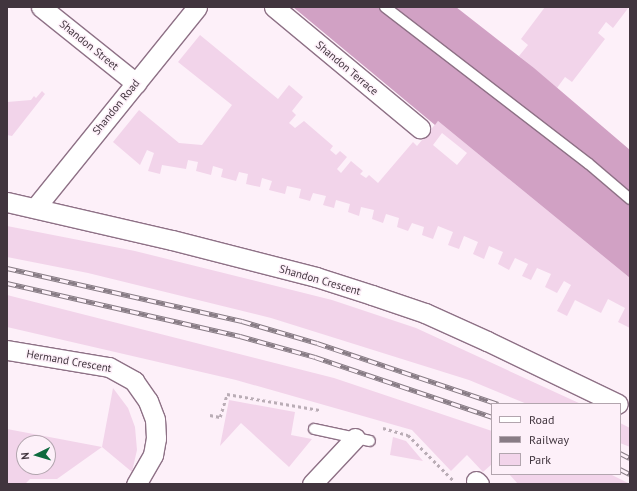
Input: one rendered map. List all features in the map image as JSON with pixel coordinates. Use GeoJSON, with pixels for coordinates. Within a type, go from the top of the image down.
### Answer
{"type":"FeatureCollection","features":[{"type":"Feature","properties":{"kind":"street","name":"Shandon Street"},"geometry":{"type":"LineString","coordinates":[[41,7],[136,83]]}},
{"type":"Feature","properties":{"kind":"street","name":"Shandon Road"},"geometry":{"type":"LineString","coordinates":[[35,208],[197,7]]}},
{"type":"Feature","properties":{"kind":"street","name":"Shandon Terrace"},"geometry":{"type":"LineString","coordinates":[[274,7],[420,128]]}},
{"type":"Feature","properties":{"kind":"street","name":"Shandon Crescent"},"geometry":{"type":"LineString","coordinates":[[7,202],[233,256],[372,295],[425,313],[616,403]]}},
{"type":"Feature","properties":{"kind":"street","name":"Hermand Crescent"},"geometry":{"type":"LineString","coordinates":[[7,350],[109,367],[134,381],[148,401],[155,419],[156,438],[153,455],[136,484]]}},
{"type":"Feature","properties":{"kind":"street"},"geometry":{"type":"LineString","coordinates":[[312,484],[363,440]]}},
{"type":"Feature","properties":{"kind":"lane"},"geometry":{"type":"LineString","coordinates":[[385,7],[589,164],[630,199]]}},
{"type":"Feature","properties":{"kind":"lane"},"geometry":{"type":"LineString","coordinates":[[314,429],[363,440]]}},
{"type":"Feature","properties":{"kind":"green space"},"geometry":{"type":"Polygon","coordinates":[[[545,7],[629,7],[613,28],[606,22],[598,33],[605,39],[572,82],[565,77],[557,88],[519,56],[528,45],[521,39],[545,7]]]}},
{"type":"Feature","properties":{"kind":"green space"},"geometry":{"type":"Polygon","coordinates":[[[200,35],[278,99],[289,85],[303,97],[292,111],[296,115],[289,123],[295,128],[304,121],[333,146],[330,150],[336,155],[340,151],[347,157],[337,169],[341,173],[351,161],[363,171],[360,174],[366,178],[369,175],[378,183],[413,142],[417,146],[438,121],[630,278],[630,328],[618,322],[625,308],[608,299],[601,313],[575,300],[567,316],[557,311],[571,285],[564,281],[557,293],[545,287],[551,274],[537,268],[531,280],[522,276],[528,264],[515,258],[509,270],[498,264],[503,252],[489,246],[484,259],[473,254],[478,242],[464,236],[459,249],[448,245],[453,232],[438,226],[433,239],[422,235],[424,227],[412,223],[408,231],[397,227],[399,218],[386,214],[383,223],[372,219],[374,210],[361,207],[359,216],[348,212],[350,204],[336,200],[334,208],[323,205],[326,196],[313,193],[310,201],[299,198],[301,189],[287,186],[285,194],[269,190],[272,181],[262,178],[260,187],[246,184],[248,174],[239,172],[236,181],[221,177],[223,169],[213,166],[211,175],[196,171],[198,162],[188,160],[186,169],[162,165],[160,174],[148,171],[154,153],[147,150],[140,165],[113,142],[139,110],[179,143],[202,145],[232,105],[178,62],[200,35]],[[442,133],[433,145],[457,165],[467,153],[442,133]]]}},
{"type":"Feature","properties":{"kind":"green space"},"geometry":{"type":"Polygon","coordinates":[[[42,91],[45,94],[12,136],[7,135],[7,102],[31,100],[34,96],[36,98],[42,91]]]}},
{"type":"Feature","properties":{"kind":"green space"},"geometry":{"type":"Polygon","coordinates":[[[7,226],[135,251],[332,300],[416,328],[579,403],[525,403],[469,380],[271,318],[88,273],[7,257],[7,226]]]}},
{"type":"Feature","properties":{"kind":"green space"},"geometry":{"type":"Polygon","coordinates":[[[7,295],[334,378],[491,431],[491,465],[483,472],[467,455],[451,471],[412,430],[236,380],[7,327],[7,295]]]}},
{"type":"Feature","properties":{"kind":"green space"},"geometry":{"type":"Polygon","coordinates":[[[113,388],[128,408],[135,427],[137,450],[132,472],[102,447],[113,388]]]}},
{"type":"Feature","properties":{"kind":"green space"},"geometry":{"type":"Polygon","coordinates":[[[229,400],[295,412],[291,435],[312,439],[289,467],[241,423],[220,446],[229,400]]]}},
{"type":"Feature","properties":{"kind":"green space"},"geometry":{"type":"Polygon","coordinates":[[[621,424],[630,428],[630,447],[621,443],[621,424]]]}},
{"type":"Feature","properties":{"kind":"green space"},"geometry":{"type":"Polygon","coordinates":[[[7,429],[39,435],[16,435],[16,475],[56,475],[56,438],[102,447],[57,479],[30,479],[25,484],[7,484],[7,429]]]}},
{"type":"Feature","properties":{"kind":"green space"},"geometry":{"type":"Polygon","coordinates":[[[393,437],[406,441],[423,461],[390,455],[393,437]]]}},
{"type":"Feature","properties":{"kind":"green space"},"geometry":{"type":"Polygon","coordinates":[[[510,475],[612,475],[630,484],[518,484],[510,475]]]}},
{"type":"Feature","properties":{"kind":"shaded area"},"geometry":{"type":"Polygon","coordinates":[[[293,7],[456,7],[534,68],[630,150],[630,278],[438,121],[435,125],[293,7]]]}},
{"type":"Feature","properties":{"kind":"railway"},"geometry":{"type":"LineString","coordinates":[[7,268],[242,321],[317,343],[495,403]]}},
{"type":"Feature","properties":{"kind":"railway"},"geometry":{"type":"LineString","coordinates":[[7,283],[240,336],[315,357],[491,417]]}},
{"type":"Feature","properties":{"kind":"railway"},"geometry":{"type":"LineString","coordinates":[[621,454],[630,458]]}},
{"type":"Feature","properties":{"kind":"railway"},"geometry":{"type":"LineString","coordinates":[[621,470],[630,474]]}}]}
